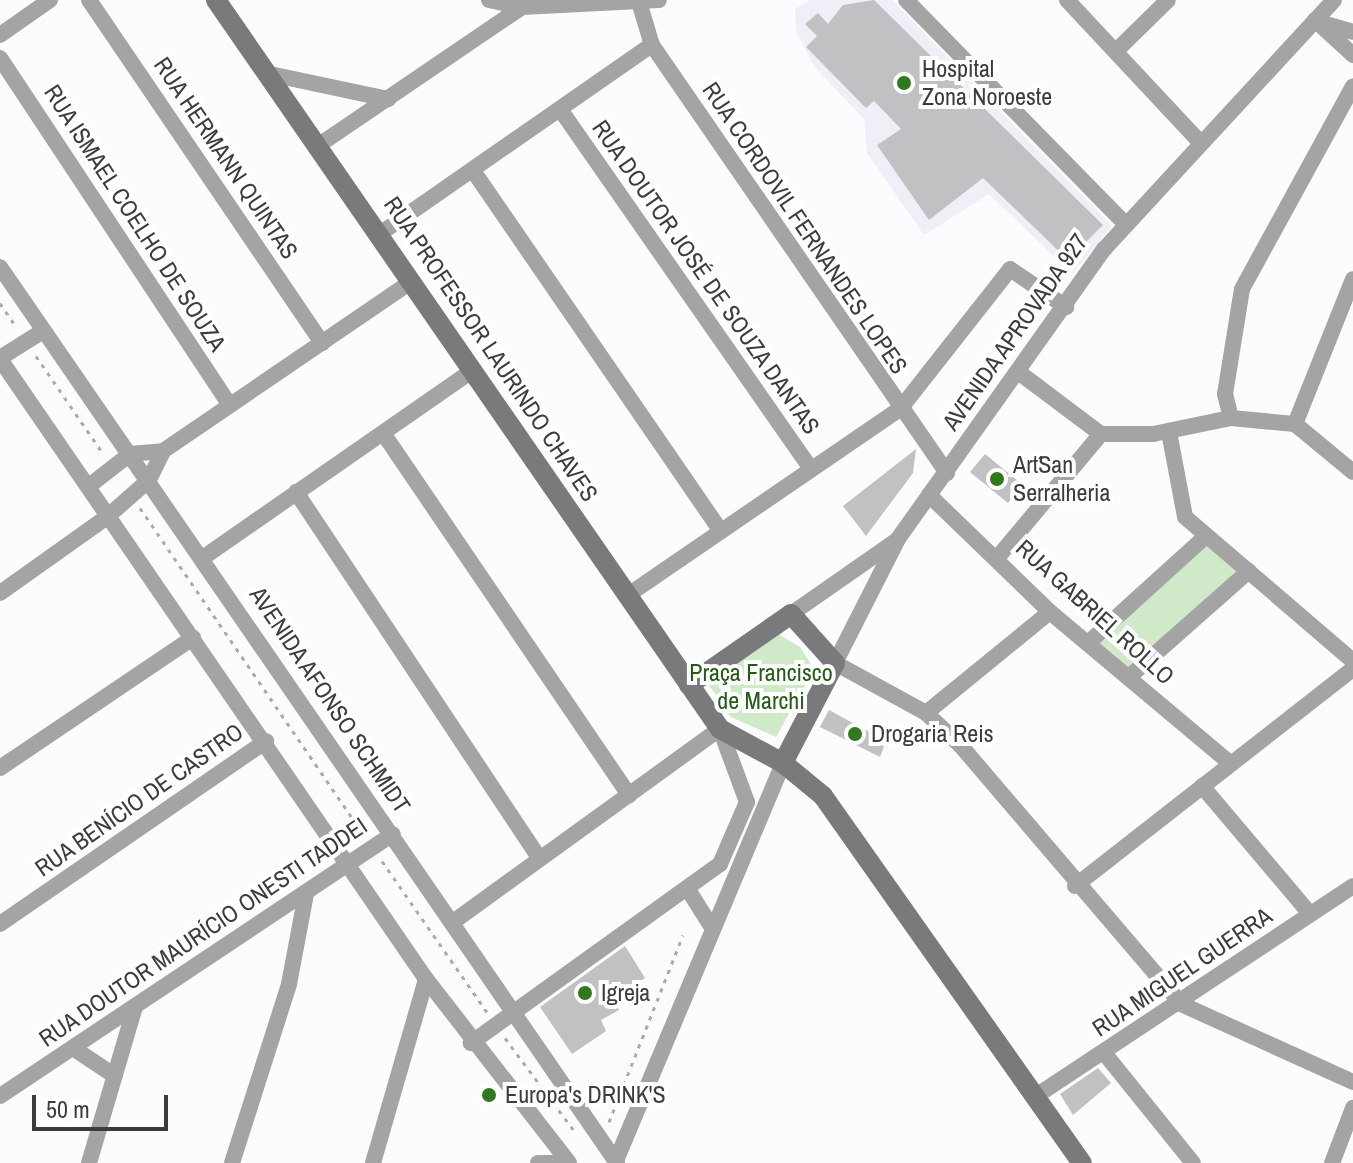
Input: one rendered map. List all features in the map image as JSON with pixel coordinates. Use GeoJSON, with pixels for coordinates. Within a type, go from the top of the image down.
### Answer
{"type":"FeatureCollection","features":[{"type":"Feature","properties":{"kind":"street"},"geometry":{"type":"LineString","coordinates":[[0,35],[50,0]]}},
{"type":"Feature","properties":{"kind":"street","name":"RUA HERMANN QUINTAS"},"geometry":{"type":"LineString","coordinates":[[89,0],[322,343]]}},
{"type":"Feature","properties":{"kind":"street","name":"RUA PROFESSOR LAURINDO CHAVES"},"geometry":{"type":"LineString","coordinates":[[216,0],[381,233],[720,729]]}},
{"type":"Feature","properties":{"kind":"street"},"geometry":{"type":"LineString","coordinates":[[489,0],[521,4],[659,0]]}},
{"type":"Feature","properties":{"kind":"street"},"geometry":{"type":"LineString","coordinates":[[906,0],[1124,223]]}},
{"type":"Feature","properties":{"kind":"street"},"geometry":{"type":"LineString","coordinates":[[1067,0],[1198,140]]}},
{"type":"Feature","properties":{"kind":"street"},"geometry":{"type":"LineString","coordinates":[[1117,50],[1168,0]]}},
{"type":"Feature","properties":{"kind":"street","name":"AVENIDA APROVADA 927"},"geometry":{"type":"LineString","coordinates":[[783,763],[898,539],[1021,374],[1124,223],[1198,140],[1334,0]]}},
{"type":"Feature","properties":{"kind":"street","name":"RUA CORDOVIL FERNANDES LOPES"},"geometry":{"type":"LineString","coordinates":[[639,2],[652,45],[947,473]]}},
{"type":"Feature","properties":{"kind":"street"},"geometry":{"type":"LineString","coordinates":[[319,145],[521,4]]}},
{"type":"Feature","properties":{"kind":"street"},"geometry":{"type":"LineString","coordinates":[[1316,20],[1353,32]]}},
{"type":"Feature","properties":{"kind":"street"},"geometry":{"type":"LineString","coordinates":[[1316,20],[1353,55]]}},
{"type":"Feature","properties":{"kind":"street"},"geometry":{"type":"LineString","coordinates":[[381,233],[562,112],[652,45]]}},
{"type":"Feature","properties":{"kind":"street","name":"RUA ISMAEL COELHO DE SOUZA"},"geometry":{"type":"LineString","coordinates":[[0,58],[230,405]]}},
{"type":"Feature","properties":{"kind":"street"},"geometry":{"type":"LineString","coordinates":[[270,74],[388,99]]}},
{"type":"Feature","properties":{"kind":"street"},"geometry":{"type":"LineString","coordinates":[[1231,418],[1225,394],[1242,289],[1353,86]]}},
{"type":"Feature","properties":{"kind":"street","name":"RUA DOUTOR JOSÉ DE SOUZA DANTAS"},"geometry":{"type":"LineString","coordinates":[[562,112],[811,469]]}},
{"type":"Feature","properties":{"kind":"street"},"geometry":{"type":"LineString","coordinates":[[474,172],[721,531]]}},
{"type":"Feature","properties":{"kind":"street","name":"AVENIDA AFONSO SCHMIDT"},"geometry":{"type":"LineString","coordinates":[[0,267],[204,557],[615,1162]]}},
{"type":"Feature","properties":{"kind":"street"},"geometry":{"type":"LineString","coordinates":[[628,595],[900,409],[1010,269],[1066,307]]}},
{"type":"Feature","properties":{"kind":"street"},"geometry":{"type":"LineString","coordinates":[[1295,424],[1353,279]]}},
{"type":"Feature","properties":{"kind":"street"},"geometry":{"type":"LineString","coordinates":[[89,486],[130,454],[163,451],[412,281]]}},
{"type":"Feature","properties":{"kind":"street"},"geometry":{"type":"LineString","coordinates":[[43,331],[0,358],[471,1043],[569,1163]]}},
{"type":"Feature","properties":{"kind":"street"},"geometry":{"type":"LineString","coordinates":[[204,557],[473,370]]}},
{"type":"Feature","properties":{"kind":"street"},"geometry":{"type":"LineString","coordinates":[[1021,374],[1101,434],[1169,432],[1231,418],[1295,424],[1353,472]]}},
{"type":"Feature","properties":{"kind":"street"},"geometry":{"type":"LineString","coordinates":[[1169,432],[1174,484],[1185,517],[1353,661]]}},
{"type":"Feature","properties":{"kind":"street"},"geometry":{"type":"LineString","coordinates":[[383,433],[629,795]]}},
{"type":"Feature","properties":{"kind":"street"},"geometry":{"type":"LineString","coordinates":[[998,557],[1101,434]]}},
{"type":"Feature","properties":{"kind":"street"},"geometry":{"type":"LineString","coordinates":[[0,593],[107,517],[149,480],[163,451]]}},
{"type":"Feature","properties":{"kind":"street"},"geometry":{"type":"LineString","coordinates":[[296,492],[539,858]]}},
{"type":"Feature","properties":{"kind":"street","name":"RUA GABRIEL ROLLO"},"geometry":{"type":"LineString","coordinates":[[929,495],[998,557],[1050,612],[1230,763]]}},
{"type":"Feature","properties":{"kind":"street"},"geometry":{"type":"LineString","coordinates":[[1088,643],[1205,537]]}},
{"type":"Feature","properties":{"kind":"street"},"geometry":{"type":"LineString","coordinates":[[689,685],[898,539]]}},
{"type":"Feature","properties":{"kind":"street"},"geometry":{"type":"LineString","coordinates":[[1129,677],[1249,571]]}},
{"type":"Feature","properties":{"kind":"street"},"geometry":{"type":"LineString","coordinates":[[926,713],[1050,612]]}},
{"type":"Feature","properties":{"kind":"street"},"geometry":{"type":"LineString","coordinates":[[791,614],[835,663],[926,713],[1181,1004],[1353,1082]]}},
{"type":"Feature","properties":{"kind":"street"},"geometry":{"type":"LineString","coordinates":[[0,768],[193,638]]}},
{"type":"Feature","properties":{"kind":"street"},"geometry":{"type":"LineString","coordinates":[[1075,886],[1353,669]]}},
{"type":"Feature","properties":{"kind":"street"},"geometry":{"type":"LineString","coordinates":[[453,922],[720,729]]}},
{"type":"Feature","properties":{"kind":"street"},"geometry":{"type":"LineString","coordinates":[[720,729],[783,763],[823,796],[1082,1163]]}},
{"type":"Feature","properties":{"kind":"street"},"geometry":{"type":"LineString","coordinates":[[471,1043],[720,864],[747,802],[720,729]]}},
{"type":"Feature","properties":{"kind":"street","name":"RUA BENÍCIO DE CASTRO"},"geometry":{"type":"LineString","coordinates":[[0,924],[266,741]]}},
{"type":"Feature","properties":{"kind":"street"},"geometry":{"type":"LineString","coordinates":[[615,1162],[711,926],[783,763]]}},
{"type":"Feature","properties":{"kind":"street"},"geometry":{"type":"LineString","coordinates":[[1202,786],[1310,914]]}},
{"type":"Feature","properties":{"kind":"street","name":"RUA DOUTOR MAURÍCIO ONESTI TADDEI"},"geometry":{"type":"LineString","coordinates":[[0,1096],[393,834]]}},
{"type":"Feature","properties":{"kind":"street","name":"RUA MIGUEL GUERRA"},"geometry":{"type":"LineString","coordinates":[[1036,1096],[1181,1004],[1352,887]]}},
{"type":"Feature","properties":{"kind":"street"},"geometry":{"type":"LineString","coordinates":[[687,888],[711,926]]}},
{"type":"Feature","properties":{"kind":"street"},"geometry":{"type":"LineString","coordinates":[[232,1163],[289,984],[306,894]]}},
{"type":"Feature","properties":{"kind":"street"},"geometry":{"type":"LineString","coordinates":[[373,1163],[426,979]]}},
{"type":"Feature","properties":{"kind":"street"},"geometry":{"type":"LineString","coordinates":[[89,1163],[135,1007]]}},
{"type":"Feature","properties":{"kind":"street"},"geometry":{"type":"LineString","coordinates":[[73,1048],[115,1076]]}},
{"type":"Feature","properties":{"kind":"street"},"geometry":{"type":"LineString","coordinates":[[1105,1054],[1193,1163]]}},
{"type":"Feature","properties":{"kind":"street"},"geometry":{"type":"LineString","coordinates":[[1332,1163],[1353,1108]]}},
{"type":"Feature","properties":{"kind":"street"},"geometry":{"type":"LineString","coordinates":[[538,1163],[557,1163]]}},
{"type":"Feature","properties":{"kind":"shaded area"},"geometry":{"type":"Polygon","coordinates":[[[810,0],[892,0],[1112,226],[1072,274],[989,194],[924,235],[867,153],[864,119],[813,65],[796,31],[795,9],[810,0]]]}},
{"type":"Feature","properties":{"kind":"green space"},"geometry":{"type":"Polygon","coordinates":[[[1205,542],[1249,571],[1124,674],[1092,643],[1205,542]]]}},
{"type":"Feature","properties":{"kind":"green space","name":"Praça Francisco de Marchi"},"geometry":{"type":"Polygon","coordinates":[[[775,632],[800,647],[814,669],[776,737],[731,717],[705,679],[775,632]]]}},
{"type":"Feature","properties":{"kind":"building"},"geometry":{"type":"Polygon","coordinates":[[[874,0],[1103,225],[1068,260],[983,178],[929,220],[877,145],[901,129],[874,101],[866,108],[806,47],[817,36],[805,24],[818,13],[828,24],[843,5],[874,0]]]}},
{"type":"Feature","properties":{"kind":"building"},"geometry":{"type":"Polygon","coordinates":[[[916,449],[913,473],[866,536],[843,506],[916,449]]]}},
{"type":"Feature","properties":{"kind":"building","name":"Art´San Serralheria"},"geometry":{"type":"Polygon","coordinates":[[[985,454],[1023,485],[1008,503],[970,472],[985,454]]]}},
{"type":"Feature","properties":{"kind":"building","name":"Drogaria Reis"},"geometry":{"type":"Polygon","coordinates":[[[829,710],[886,741],[880,757],[820,727],[829,710]]]}},
{"type":"Feature","properties":{"kind":"building","name":"Igreja"},"geometry":{"type":"Polygon","coordinates":[[[625,946],[645,978],[613,1001],[619,1010],[601,1020],[606,1031],[572,1054],[540,1007],[625,946]]]}},
{"type":"Feature","properties":{"kind":"building"},"geometry":{"type":"Polygon","coordinates":[[[1098,1068],[1111,1083],[1073,1115],[1060,1094],[1098,1068]]]}},
{"type":"Feature","properties":{"kind":"place","name":"Hospital Zona Noroeste"},"geometry":{"type":"Point","coordinates":[904,83]}},
{"type":"Feature","properties":{"kind":"place","name":"Art´San Serralheria"},"geometry":{"type":"Point","coordinates":[997,479]}},
{"type":"Feature","properties":{"kind":"place","name":"Drogaria Reis"},"geometry":{"type":"Point","coordinates":[855,734]}},
{"type":"Feature","properties":{"kind":"place","name":"Igreja"},"geometry":{"type":"Point","coordinates":[585,993]}},
{"type":"Feature","properties":{"kind":"place","name":"Europa's DRINK'S"},"geometry":{"type":"Point","coordinates":[489,1095]}}]}
